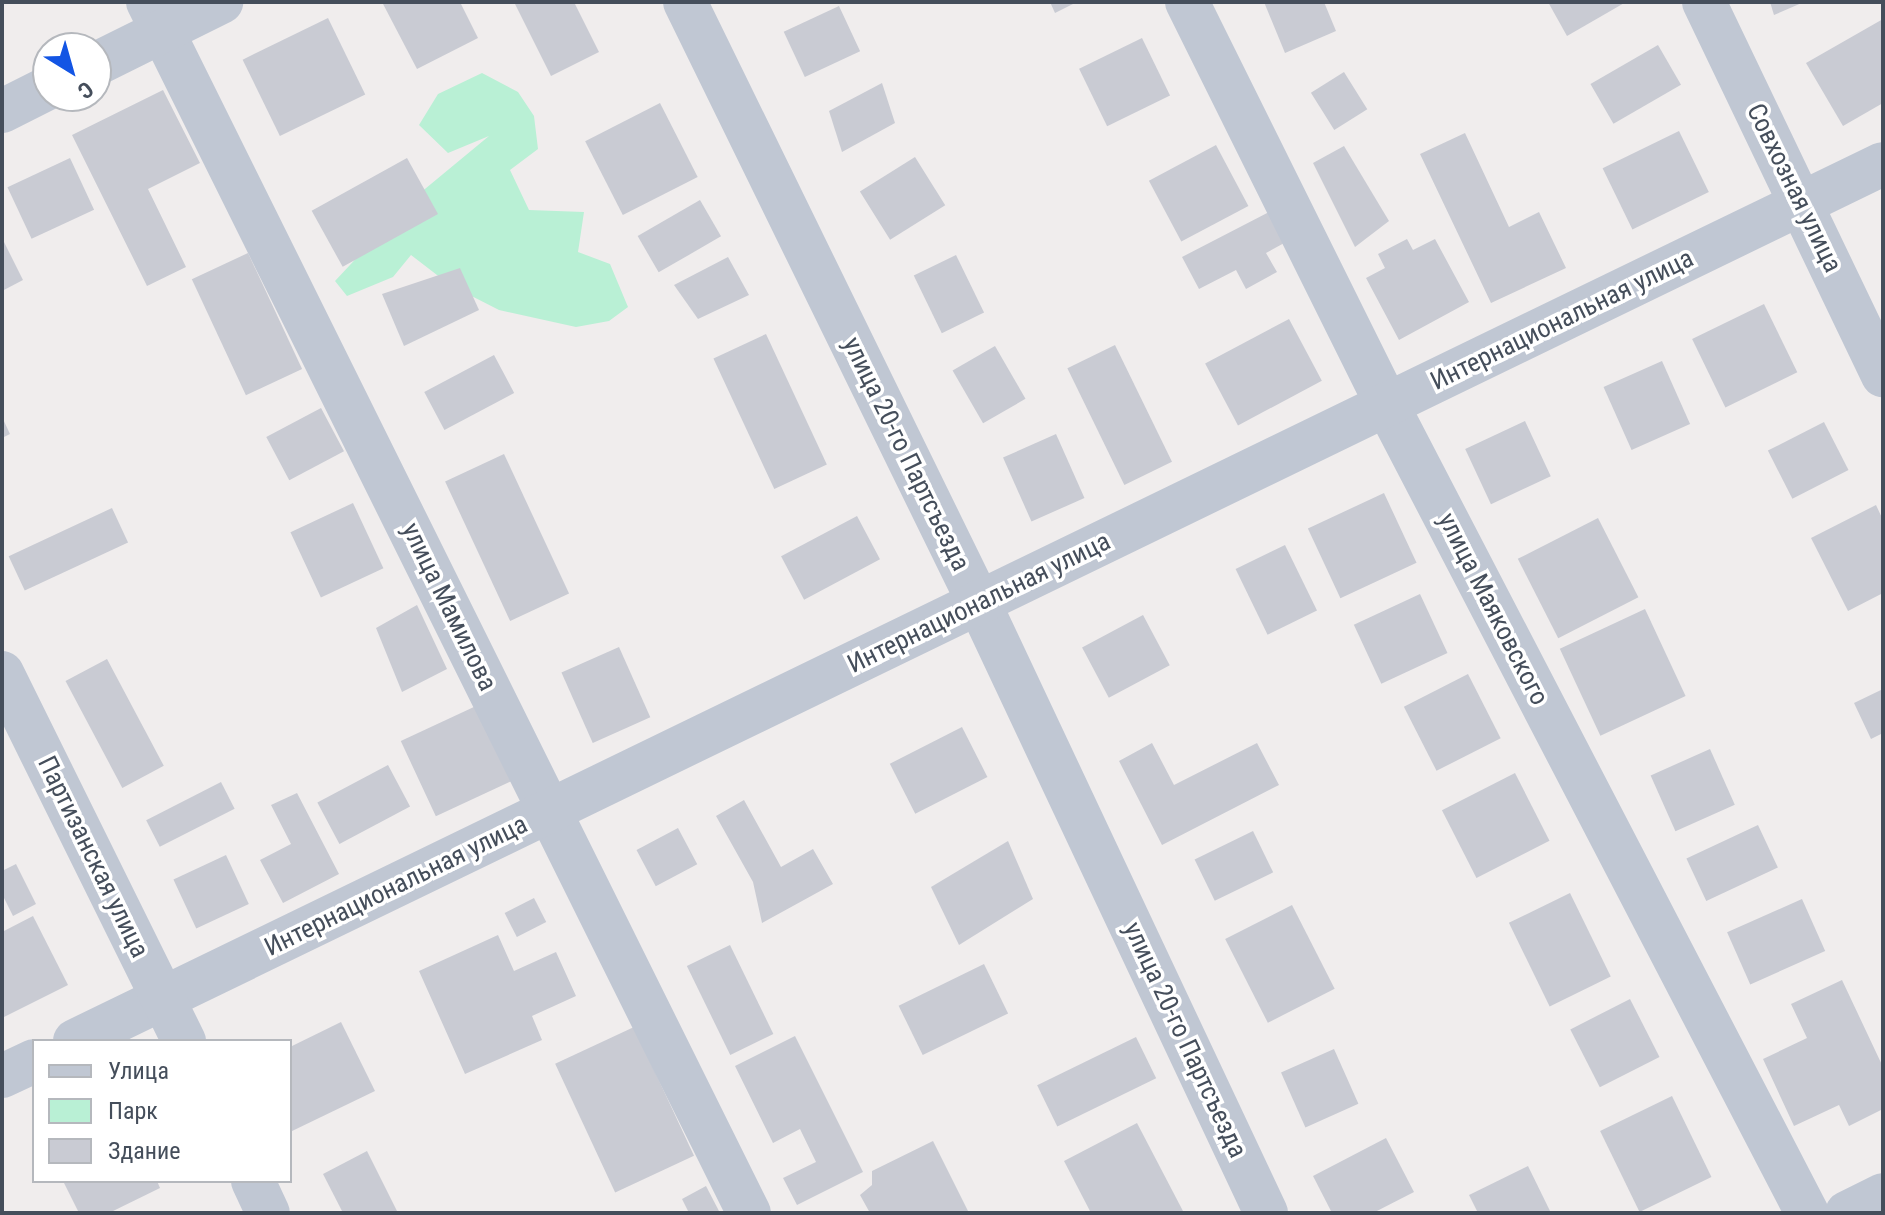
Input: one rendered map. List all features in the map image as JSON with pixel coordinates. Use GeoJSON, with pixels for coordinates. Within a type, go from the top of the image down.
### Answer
{"type":"FeatureCollection","features":[{"type":"Feature","properties":{"kind":"street"},"geometry":{"type":"LineString","coordinates":[[112,51],[156,16],[221,2]]}},
{"type":"Feature","properties":{"kind":"street","name":"улица 20-го Партсъезда"},"geometry":{"type":"LineString","coordinates":[[685,2],[979,603],[1266,1213]]}},
{"type":"Feature","properties":{"kind":"street","name":"улица Маяковского"},"geometry":{"type":"LineString","coordinates":[[1187,2],[1387,405],[1807,1213]]}},
{"type":"Feature","properties":{"kind":"street","name":"Совхозная улица"},"geometry":{"type":"LineString","coordinates":[[1704,2],[1883,375]]}},
{"type":"Feature","properties":{"kind":"street","name":"улица Мамилова"},"geometry":{"type":"LineString","coordinates":[[156,16],[749,1213]]}},
{"type":"Feature","properties":{"kind":"street"},"geometry":{"type":"LineString","coordinates":[[2,111],[32,96]]}},
{"type":"Feature","properties":{"kind":"street","name":"Интернациональная улица"},"geometry":{"type":"LineString","coordinates":[[79,1039],[1883,164]]}},
{"type":"Feature","properties":{"kind":"street","name":"Партизанская улица"},"geometry":{"type":"LineString","coordinates":[[2,673],[183,1039]]}},
{"type":"Feature","properties":{"kind":"street"},"geometry":{"type":"LineString","coordinates":[[2,1076],[32,1062]]}},
{"type":"Feature","properties":{"kind":"street"},"geometry":{"type":"LineString","coordinates":[[254,1183],[268,1213]]}},
{"type":"Feature","properties":{"kind":"green space"},"geometry":{"type":"Polygon","coordinates":[[[482,73],[518,92],[534,116],[538,149],[510,170],[529,210],[584,212],[578,252],[610,264],[628,307],[609,321],[576,327],[499,310],[450,285],[411,255],[393,277],[347,296],[335,281],[408,203],[489,136],[448,153],[419,125],[438,94],[482,73]]]}},
{"type":"Feature","properties":{"kind":"building"},"geometry":{"type":"Polygon","coordinates":[[[382,2],[460,2],[478,38],[417,69],[382,2]]]}},
{"type":"Feature","properties":{"kind":"building"},"geometry":{"type":"Polygon","coordinates":[[[514,2],[574,2],[599,52],[551,76],[514,2]]]}},
{"type":"Feature","properties":{"kind":"building"},"geometry":{"type":"Polygon","coordinates":[[[1050,2],[1077,2],[1055,13],[1050,2]]]}},
{"type":"Feature","properties":{"kind":"building"},"geometry":{"type":"Polygon","coordinates":[[[1264,2],[1324,2],[1336,31],[1285,53],[1264,2]]]}},
{"type":"Feature","properties":{"kind":"building"},"geometry":{"type":"Polygon","coordinates":[[[1548,2],[1626,2],[1567,36],[1548,2]]]}},
{"type":"Feature","properties":{"kind":"building"},"geometry":{"type":"Polygon","coordinates":[[[1770,2],[1804,2],[1774,15],[1770,2]]]}},
{"type":"Feature","properties":{"kind":"building"},"geometry":{"type":"Polygon","coordinates":[[[839,6],[860,51],[805,77],[784,32],[839,6]]]}},
{"type":"Feature","properties":{"kind":"building"},"geometry":{"type":"Polygon","coordinates":[[[328,18],[365,94],[280,136],[243,60],[328,18]]]}},
{"type":"Feature","properties":{"kind":"building"},"geometry":{"type":"Polygon","coordinates":[[[1883,19],[1883,103],[1843,126],[1806,63],[1883,19]]]}},
{"type":"Feature","properties":{"kind":"building"},"geometry":{"type":"Polygon","coordinates":[[[1142,38],[1170,96],[1107,126],[1079,69],[1142,38]]]}},
{"type":"Feature","properties":{"kind":"building"},"geometry":{"type":"Polygon","coordinates":[[[1658,45],[1681,85],[1613,124],[1590,84],[1658,45]]]}},
{"type":"Feature","properties":{"kind":"building"},"geometry":{"type":"Polygon","coordinates":[[[1344,72],[1367,109],[1334,130],[1311,93],[1344,72]]]}},
{"type":"Feature","properties":{"kind":"building"},"geometry":{"type":"Polygon","coordinates":[[[882,83],[895,123],[842,152],[829,111],[882,83]]]}},
{"type":"Feature","properties":{"kind":"building"},"geometry":{"type":"Polygon","coordinates":[[[163,90],[200,163],[148,189],[186,267],[147,286],[72,135],[163,90]]]}},
{"type":"Feature","properties":{"kind":"building"},"geometry":{"type":"Polygon","coordinates":[[[660,103],[698,177],[623,215],[585,141],[660,103]]]}},
{"type":"Feature","properties":{"kind":"building"},"geometry":{"type":"Polygon","coordinates":[[[1679,131],[1709,192],[1632,229],[1603,168],[1679,131]]]}},
{"type":"Feature","properties":{"kind":"building"},"geometry":{"type":"Polygon","coordinates":[[[1465,133],[1509,227],[1539,212],[1566,268],[1491,303],[1420,154],[1465,133]]]}},
{"type":"Feature","properties":{"kind":"building"},"geometry":{"type":"Polygon","coordinates":[[[1216,145],[1248,206],[1181,242],[1149,181],[1216,145]]]}},
{"type":"Feature","properties":{"kind":"building"},"geometry":{"type":"Polygon","coordinates":[[[1344,146],[1389,221],[1355,247],[1313,163],[1344,146]]]}},
{"type":"Feature","properties":{"kind":"building"},"geometry":{"type":"Polygon","coordinates":[[[915,157],[945,205],[890,240],[860,191],[915,157]]]}},
{"type":"Feature","properties":{"kind":"building"},"geometry":{"type":"Polygon","coordinates":[[[70,158],[94,210],[32,239],[7,187],[70,158]]]}},
{"type":"Feature","properties":{"kind":"building"},"geometry":{"type":"Polygon","coordinates":[[[407,158],[438,214],[343,267],[312,211],[407,158]]]}},
{"type":"Feature","properties":{"kind":"building"},"geometry":{"type":"Polygon","coordinates":[[[700,200],[721,236],[659,272],[638,236],[700,200]]]}},
{"type":"Feature","properties":{"kind":"building"},"geometry":{"type":"Polygon","coordinates":[[[1271,211],[1286,242],[1266,253],[1277,272],[1246,289],[1236,270],[1199,289],[1182,257],[1271,211]]]}},
{"type":"Feature","properties":{"kind":"building"},"geometry":{"type":"Polygon","coordinates":[[[2,238],[23,280],[2,291],[2,238]]]}},
{"type":"Feature","properties":{"kind":"building"},"geometry":{"type":"Polygon","coordinates":[[[1407,239],[1413,250],[1435,239],[1469,302],[1399,340],[1366,278],[1385,268],[1378,254],[1407,239]]]}},
{"type":"Feature","properties":{"kind":"building"},"geometry":{"type":"Polygon","coordinates":[[[248,253],[302,369],[246,395],[192,279],[248,253]]]}},
{"type":"Feature","properties":{"kind":"building"},"geometry":{"type":"Polygon","coordinates":[[[956,255],[984,313],[942,333],[914,276],[956,255]]]}},
{"type":"Feature","properties":{"kind":"building"},"geometry":{"type":"Polygon","coordinates":[[[728,257],[749,295],[698,319],[674,285],[728,257]]]}},
{"type":"Feature","properties":{"kind":"building"},"geometry":{"type":"Polygon","coordinates":[[[460,268],[479,310],[404,346],[382,294],[460,268]]]}},
{"type":"Feature","properties":{"kind":"building"},"geometry":{"type":"Polygon","coordinates":[[[1764,304],[1797,372],[1725,407],[1692,339],[1764,304]]]}},
{"type":"Feature","properties":{"kind":"building"},"geometry":{"type":"Polygon","coordinates":[[[1289,319],[1322,381],[1238,425],[1205,364],[1289,319]]]}},
{"type":"Feature","properties":{"kind":"building"},"geometry":{"type":"Polygon","coordinates":[[[766,334],[827,465],[774,489],[713,359],[766,334]]]}},
{"type":"Feature","properties":{"kind":"building"},"geometry":{"type":"Polygon","coordinates":[[[1115,345],[1172,462],[1124,485],[1067,368],[1115,345]]]}},
{"type":"Feature","properties":{"kind":"building"},"geometry":{"type":"Polygon","coordinates":[[[995,346],[1026,399],[983,423],[953,370],[995,346]]]}},
{"type":"Feature","properties":{"kind":"building"},"geometry":{"type":"Polygon","coordinates":[[[494,355],[514,393],[444,430],[424,392],[494,355]]]}},
{"type":"Feature","properties":{"kind":"building"},"geometry":{"type":"Polygon","coordinates":[[[1662,361],[1690,424],[1632,450],[1604,387],[1662,361]]]}},
{"type":"Feature","properties":{"kind":"building"},"geometry":{"type":"Polygon","coordinates":[[[321,408],[344,451],[289,480],[266,437],[321,408]]]}},
{"type":"Feature","properties":{"kind":"building"},"geometry":{"type":"Polygon","coordinates":[[[2,417],[10,434],[2,438],[2,417]]]}},
{"type":"Feature","properties":{"kind":"building"},"geometry":{"type":"Polygon","coordinates":[[[1525,421],[1551,476],[1491,504],[1465,449],[1525,421]]]}},
{"type":"Feature","properties":{"kind":"building"},"geometry":{"type":"Polygon","coordinates":[[[1824,422],[1849,470],[1792,499],[1768,451],[1824,422]]]}},
{"type":"Feature","properties":{"kind":"building"},"geometry":{"type":"Polygon","coordinates":[[[1056,434],[1084,498],[1031,522],[1003,458],[1056,434]]]}},
{"type":"Feature","properties":{"kind":"building"},"geometry":{"type":"Polygon","coordinates":[[[504,454],[569,594],[510,621],[445,481],[504,454]]]}},
{"type":"Feature","properties":{"kind":"building"},"geometry":{"type":"Polygon","coordinates":[[[1384,493],[1417,563],[1340,598],[1308,528],[1384,493]]]}},
{"type":"Feature","properties":{"kind":"building"},"geometry":{"type":"Polygon","coordinates":[[[353,503],[383,568],[321,597],[290,532],[353,503]]]}},
{"type":"Feature","properties":{"kind":"building"},"geometry":{"type":"Polygon","coordinates":[[[1876,505],[1883,520],[1883,593],[1848,611],[1811,538],[1876,505]]]}},
{"type":"Feature","properties":{"kind":"building"},"geometry":{"type":"Polygon","coordinates":[[[112,508],[128,542],[25,591],[9,556],[112,508]]]}},
{"type":"Feature","properties":{"kind":"building"},"geometry":{"type":"Polygon","coordinates":[[[857,516],[880,559],[804,600],[781,556],[857,516]]]}},
{"type":"Feature","properties":{"kind":"building"},"geometry":{"type":"Polygon","coordinates":[[[1598,518],[1638,597],[1558,638],[1518,559],[1598,518]]]}},
{"type":"Feature","properties":{"kind":"building"},"geometry":{"type":"Polygon","coordinates":[[[1285,545],[1317,611],[1268,635],[1236,569],[1285,545]]]}},
{"type":"Feature","properties":{"kind":"building"},"geometry":{"type":"Polygon","coordinates":[[[1420,594],[1447,653],[1381,684],[1354,625],[1420,594]]]}},
{"type":"Feature","properties":{"kind":"building"},"geometry":{"type":"Polygon","coordinates":[[[417,605],[447,669],[402,692],[376,628],[417,605]]]}},
{"type":"Feature","properties":{"kind":"building"},"geometry":{"type":"Polygon","coordinates":[[[1645,609],[1686,696],[1600,736],[1560,649],[1645,609]]]}},
{"type":"Feature","properties":{"kind":"building"},"geometry":{"type":"Polygon","coordinates":[[[1143,615],[1170,665],[1109,698],[1082,647],[1143,615]]]}},
{"type":"Feature","properties":{"kind":"building"},"geometry":{"type":"Polygon","coordinates":[[[619,647],[650,717],[593,743],[561,673],[619,647]]]}},
{"type":"Feature","properties":{"kind":"building"},"geometry":{"type":"Polygon","coordinates":[[[107,659],[164,766],[122,788],[66,681],[107,659]]]}},
{"type":"Feature","properties":{"kind":"building"},"geometry":{"type":"Polygon","coordinates":[[[1468,674],[1501,738],[1437,771],[1404,707],[1468,674]]]}},
{"type":"Feature","properties":{"kind":"building"},"geometry":{"type":"Polygon","coordinates":[[[1883,689],[1883,733],[1871,739],[1854,703],[1883,689]]]}},
{"type":"Feature","properties":{"kind":"building"},"geometry":{"type":"Polygon","coordinates":[[[476,706],[511,781],[436,816],[401,741],[476,706]]]}},
{"type":"Feature","properties":{"kind":"building"},"geometry":{"type":"Polygon","coordinates":[[[962,727],[987,777],[915,814],[890,764],[962,727]]]}},
{"type":"Feature","properties":{"kind":"building"},"geometry":{"type":"Polygon","coordinates":[[[1152,743],[1174,785],[1257,743],[1279,785],[1162,845],[1119,761],[1152,743]]]}},
{"type":"Feature","properties":{"kind":"building"},"geometry":{"type":"Polygon","coordinates":[[[1710,749],[1735,805],[1675,831],[1651,775],[1710,749]]]}},
{"type":"Feature","properties":{"kind":"building"},"geometry":{"type":"Polygon","coordinates":[[[388,765],[410,806],[339,844],[317,803],[388,765]]]}},
{"type":"Feature","properties":{"kind":"building"},"geometry":{"type":"Polygon","coordinates":[[[1515,773],[1550,841],[1476,878],[1442,810],[1515,773]]]}},
{"type":"Feature","properties":{"kind":"building"},"geometry":{"type":"Polygon","coordinates":[[[221,782],[235,809],[160,847],[146,820],[221,782]]]}},
{"type":"Feature","properties":{"kind":"building"},"geometry":{"type":"Polygon","coordinates":[[[297,793],[339,874],[283,903],[260,860],[291,844],[271,805],[297,793]]]}},
{"type":"Feature","properties":{"kind":"building"},"geometry":{"type":"Polygon","coordinates":[[[744,800],[781,867],[813,849],[833,884],[762,923],[753,882],[716,816],[744,800]]]}},
{"type":"Feature","properties":{"kind":"building"},"geometry":{"type":"Polygon","coordinates":[[[1758,825],[1778,868],[1706,901],[1686,858],[1758,825]]]}},
{"type":"Feature","properties":{"kind":"building"},"geometry":{"type":"Polygon","coordinates":[[[678,828],[697,864],[656,886],[637,850],[678,828]]]}},
{"type":"Feature","properties":{"kind":"building"},"geometry":{"type":"Polygon","coordinates":[[[1253,831],[1273,872],[1215,901],[1195,859],[1253,831]]]}},
{"type":"Feature","properties":{"kind":"building"},"geometry":{"type":"Polygon","coordinates":[[[1008,841],[1033,899],[959,945],[931,887],[1008,841]]]}},
{"type":"Feature","properties":{"kind":"building"},"geometry":{"type":"Polygon","coordinates":[[[226,855],[249,904],[196,928],[173,880],[226,855]]]}},
{"type":"Feature","properties":{"kind":"building"},"geometry":{"type":"Polygon","coordinates":[[[16,864],[36,904],[13,916],[2,894],[2,871],[16,864]]]}},
{"type":"Feature","properties":{"kind":"building"},"geometry":{"type":"Polygon","coordinates":[[[1570,893],[1611,977],[1550,1006],[1509,923],[1570,893]]]}},
{"type":"Feature","properties":{"kind":"building"},"geometry":{"type":"Polygon","coordinates":[[[534,898],[546,922],[517,937],[505,913],[534,898]]]}},
{"type":"Feature","properties":{"kind":"building"},"geometry":{"type":"Polygon","coordinates":[[[1802,899],[1825,951],[1750,984],[1727,932],[1802,899]]]}},
{"type":"Feature","properties":{"kind":"building"},"geometry":{"type":"Polygon","coordinates":[[[1292,905],[1335,989],[1268,1023],[1225,939],[1292,905]]]}},
{"type":"Feature","properties":{"kind":"building"},"geometry":{"type":"Polygon","coordinates":[[[33,916],[68,985],[2,1018],[2,932],[33,916]]]}},
{"type":"Feature","properties":{"kind":"building"},"geometry":{"type":"Polygon","coordinates":[[[498,935],[514,971],[556,952],[576,996],[532,1016],[542,1040],[465,1074],[419,971],[498,935]]]}},
{"type":"Feature","properties":{"kind":"building"},"geometry":{"type":"Polygon","coordinates":[[[730,945],[773,1034],[730,1055],[687,966],[730,945]]]}},
{"type":"Feature","properties":{"kind":"building"},"geometry":{"type":"Polygon","coordinates":[[[984,964],[1008,1013],[923,1055],[899,1006],[984,964]]]}},
{"type":"Feature","properties":{"kind":"building"},"geometry":{"type":"Polygon","coordinates":[[[1842,980],[1883,1067],[1883,1109],[1849,1126],[1839,1105],[1794,1126],[1763,1059],[1807,1038],[1791,1004],[1842,980]]]}},
{"type":"Feature","properties":{"kind":"building"},"geometry":{"type":"Polygon","coordinates":[[[1630,999],[1660,1057],[1600,1087],[1570,1029],[1630,999]]]}},
{"type":"Feature","properties":{"kind":"building"},"geometry":{"type":"Polygon","coordinates":[[[341,1022],[375,1091],[292,1131],[292,1046],[341,1022]]]}},
{"type":"Feature","properties":{"kind":"building"},"geometry":{"type":"Polygon","coordinates":[[[634,1027],[694,1156],[615,1192],[555,1064],[634,1027]]]}},
{"type":"Feature","properties":{"kind":"building"},"geometry":{"type":"Polygon","coordinates":[[[795,1036],[863,1172],[797,1205],[783,1178],[816,1162],[800,1129],[773,1143],[735,1066],[795,1036]]]}},
{"type":"Feature","properties":{"kind":"building"},"geometry":{"type":"Polygon","coordinates":[[[1136,1037],[1156,1078],[1057,1127],[1037,1085],[1136,1037]]]}},
{"type":"Feature","properties":{"kind":"building"},"geometry":{"type":"Polygon","coordinates":[[[1334,1049],[1358,1104],[1305,1127],[1281,1073],[1334,1049]]]}},
{"type":"Feature","properties":{"kind":"building"},"geometry":{"type":"Polygon","coordinates":[[[1672,1096],[1711,1177],[1640,1212],[1600,1131],[1672,1096]]]}},
{"type":"Feature","properties":{"kind":"building"},"geometry":{"type":"Polygon","coordinates":[[[1137,1123],[1184,1213],[1091,1213],[1064,1161],[1137,1123]]]}},
{"type":"Feature","properties":{"kind":"building"},"geometry":{"type":"Polygon","coordinates":[[[1386,1138],[1414,1192],[1373,1213],[1332,1213],[1313,1176],[1386,1138]]]}},
{"type":"Feature","properties":{"kind":"building"},"geometry":{"type":"Polygon","coordinates":[[[933,1141],[969,1213],[870,1213],[860,1195],[872,1185],[872,1171],[933,1141]]]}},
{"type":"Feature","properties":{"kind":"building"},"geometry":{"type":"Polygon","coordinates":[[[367,1151],[398,1213],[343,1213],[323,1174],[367,1151]]]}},
{"type":"Feature","properties":{"kind":"building"},"geometry":{"type":"Polygon","coordinates":[[[1528,1166],[1551,1213],[1478,1213],[1469,1195],[1528,1166]]]}},
{"type":"Feature","properties":{"kind":"building"},"geometry":{"type":"Polygon","coordinates":[[[64,1183],[158,1183],[160,1188],[109,1213],[79,1213],[64,1183]]]}},
{"type":"Feature","properties":{"kind":"building"},"geometry":{"type":"Polygon","coordinates":[[[706,1186],[720,1213],[689,1213],[682,1199],[706,1186]]]}}]}
